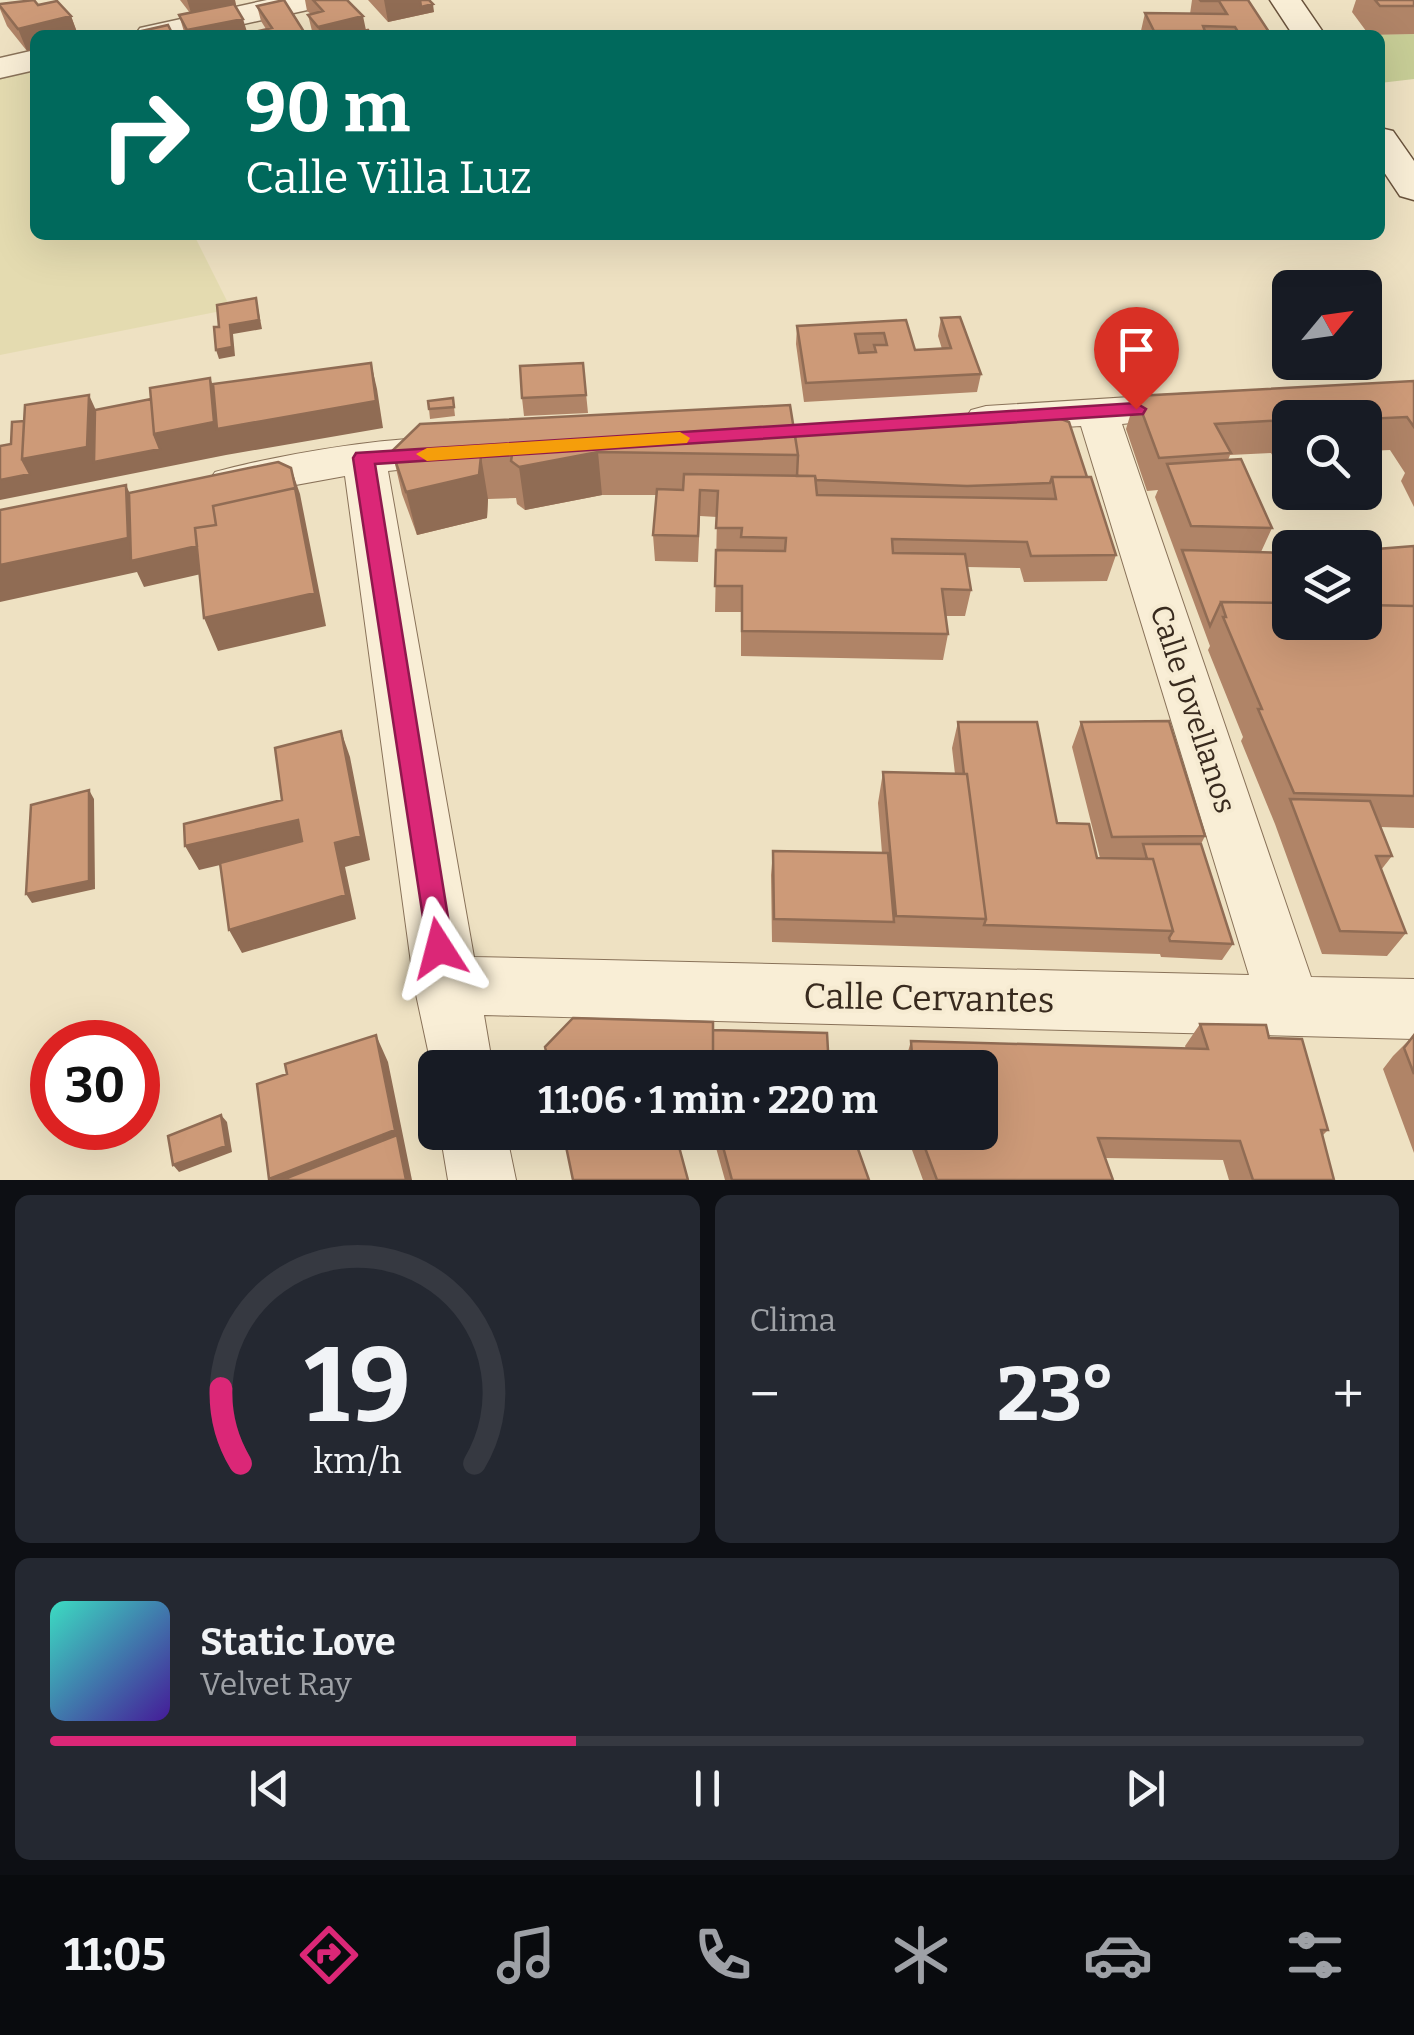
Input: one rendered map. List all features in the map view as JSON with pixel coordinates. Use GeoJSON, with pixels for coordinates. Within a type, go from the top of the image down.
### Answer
{"type":"FeatureCollection","features":[{"type":"Feature","properties":{"kind":"street"},"geometry":{"type":"LineString","coordinates":[[174,30],[310,0]]}},
{"type":"Feature","properties":{"kind":"street"},"geometry":{"type":"LineString","coordinates":[[1285,0],[1306,30]]}},
{"type":"Feature","properties":{"kind":"street"},"geometry":{"type":"LineString","coordinates":[[0,68],[30,61]]}},
{"type":"Feature","properties":{"kind":"street"},"geometry":{"type":"LineString","coordinates":[[1385,146],[1414,188]]}},
{"type":"Feature","properties":{"kind":"street"},"geometry":{"type":"LineString","coordinates":[[938,422],[1236,403]]}},
{"type":"Feature","properties":{"kind":"street","name":"Calle Jovellanos"},"geometry":{"type":"LineString","coordinates":[[1097,412],[1290,1007]]}},
{"type":"Feature","properties":{"kind":"street"},"geometry":{"type":"LineString","coordinates":[[192,489],[364,458],[502,450]]}},
{"type":"Feature","properties":{"kind":"street"},"geometry":{"type":"LineString","coordinates":[[364,458],[457,1050]]}},
{"type":"Feature","properties":{"kind":"street","name":"Calle Cervantes"},"geometry":{"type":"LineString","coordinates":[[445,986],[1414,1009]]}},
{"type":"Feature","properties":{"kind":"street"},"geometry":{"type":"LineString","coordinates":[[476,1150],[482,1180]]}},
{"type":"Feature","properties":{"kind":"shaded area"},"geometry":{"type":"Polygon","coordinates":[[[30,72],[30,240],[196,240],[231,309],[0,355],[0,79],[30,72]]]}},
{"type":"Feature","properties":{"kind":"green space"},"geometry":{"type":"Polygon","coordinates":[[[1385,34],[1414,34],[1414,79],[1385,82],[1385,34]]]}},
{"type":"Feature","properties":{"kind":"building"},"geometry":{"type":"Polygon","coordinates":[[[34,0],[38,5],[57,1],[71,16],[18,29],[0,6],[34,0]]]}},
{"type":"Feature","properties":{"kind":"building"},"geometry":{"type":"Polygon","coordinates":[[[284,0],[303,30],[263,30],[272,28],[257,6],[284,0]]]}},
{"type":"Feature","properties":{"kind":"building"},"geometry":{"type":"Polygon","coordinates":[[[313,0],[347,0],[363,16],[318,27],[308,15],[323,11],[313,0]]]}},
{"type":"Feature","properties":{"kind":"building"},"geometry":{"type":"Polygon","coordinates":[[[1248,0],[1268,30],[1203,26],[1205,30],[1154,30],[1145,13],[1227,14],[1219,1],[1201,1],[1248,0]]]}},
{"type":"Feature","properties":{"kind":"building"},"geometry":{"type":"Polygon","coordinates":[[[1375,0],[1414,0],[1414,6],[1380,6],[1375,0]]]}},
{"type":"Feature","properties":{"kind":"building"},"geometry":{"type":"Polygon","coordinates":[[[234,4],[243,19],[187,30],[179,15],[234,4]]]}},
{"type":"Feature","properties":{"kind":"building"},"geometry":{"type":"Polygon","coordinates":[[[256,298],[259,320],[230,325],[232,347],[216,350],[217,305],[256,298]]]}},
{"type":"Feature","properties":{"kind":"building"},"geometry":{"type":"Polygon","coordinates":[[[960,317],[981,374],[806,383],[797,326],[906,320],[915,350],[951,348],[941,318],[960,317]],[[884,333],[855,334],[859,353],[876,352],[874,345],[887,345],[884,333]]]}},
{"type":"Feature","properties":{"kind":"building"},"geometry":{"type":"Polygon","coordinates":[[[371,363],[376,401],[217,429],[213,384],[371,363]]]}},
{"type":"Feature","properties":{"kind":"building"},"geometry":{"type":"Polygon","coordinates":[[[583,363],[586,395],[522,398],[520,366],[583,363]]]}},
{"type":"Feature","properties":{"kind":"building"},"geometry":{"type":"Polygon","coordinates":[[[210,378],[214,422],[154,434],[150,388],[210,378]]]}},
{"type":"Feature","properties":{"kind":"building"},"geometry":{"type":"Polygon","coordinates":[[[1414,381],[1414,427],[1407,417],[1382,418],[1382,400],[1272,400],[1272,421],[1215,424],[1231,453],[1159,458],[1136,396],[1414,381]]]}},
{"type":"Feature","properties":{"kind":"building"},"geometry":{"type":"Polygon","coordinates":[[[89,395],[87,447],[22,459],[25,405],[89,395]]]}},
{"type":"Feature","properties":{"kind":"building"},"geometry":{"type":"Polygon","coordinates":[[[453,398],[454,407],[429,409],[428,401],[453,398]]]}},
{"type":"Feature","properties":{"kind":"building"},"geometry":{"type":"Polygon","coordinates":[[[151,399],[154,434],[160,449],[94,462],[95,410],[151,399]]]}},
{"type":"Feature","properties":{"kind":"building"},"geometry":{"type":"Polygon","coordinates":[[[790,405],[798,455],[598,452],[519,467],[511,461],[512,455],[481,456],[479,475],[406,492],[392,451],[420,424],[790,405]]]}},
{"type":"Feature","properties":{"kind":"building"},"geometry":{"type":"Polygon","coordinates":[[[1051,415],[1069,422],[1087,477],[1052,477],[1050,483],[967,486],[797,476],[794,429],[1051,415]]]}},
{"type":"Feature","properties":{"kind":"building"},"geometry":{"type":"Polygon","coordinates":[[[24,421],[22,459],[30,474],[0,480],[0,446],[11,444],[12,422],[24,421]]]}},
{"type":"Feature","properties":{"kind":"building"},"geometry":{"type":"Polygon","coordinates":[[[1241,459],[1272,528],[1191,526],[1167,464],[1241,459]]]}},
{"type":"Feature","properties":{"kind":"building"},"geometry":{"type":"Polygon","coordinates":[[[278,462],[291,468],[297,495],[295,488],[213,506],[216,525],[195,528],[197,546],[131,561],[129,493],[278,462]]]}},
{"type":"Feature","properties":{"kind":"building"},"geometry":{"type":"Polygon","coordinates":[[[684,474],[815,476],[817,495],[1056,499],[1052,477],[1091,477],[1116,555],[1031,556],[1027,542],[892,539],[893,553],[965,554],[971,590],[942,589],[948,634],[742,631],[742,586],[715,586],[716,550],[785,551],[786,538],[741,537],[742,528],[716,528],[718,491],[700,490],[698,536],[653,535],[657,489],[683,490],[684,474]]]}},
{"type":"Feature","properties":{"kind":"building"},"geometry":{"type":"Polygon","coordinates":[[[126,485],[128,538],[0,565],[0,510],[126,485]]]}},
{"type":"Feature","properties":{"kind":"building"},"geometry":{"type":"Polygon","coordinates":[[[295,488],[315,593],[204,618],[195,528],[216,525],[213,506],[295,488]]]}},
{"type":"Feature","properties":{"kind":"building"},"geometry":{"type":"Polygon","coordinates":[[[1414,546],[1414,606],[1382,605],[1382,549],[1414,546]]]}},
{"type":"Feature","properties":{"kind":"building"},"geometry":{"type":"Polygon","coordinates":[[[1182,550],[1272,552],[1272,603],[1221,602],[1210,626],[1182,550]]]}},
{"type":"Feature","properties":{"kind":"building"},"geometry":{"type":"Polygon","coordinates":[[[1221,602],[1272,603],[1272,640],[1382,640],[1382,605],[1414,606],[1414,796],[1294,793],[1258,709],[1262,709],[1221,602]]]}},
{"type":"Feature","properties":{"kind":"building"},"geometry":{"type":"Polygon","coordinates":[[[1169,721],[1205,836],[1112,837],[1081,722],[1169,721]]]}},
{"type":"Feature","properties":{"kind":"building"},"geometry":{"type":"Polygon","coordinates":[[[958,722],[1037,722],[1057,823],[1089,824],[1097,858],[1153,859],[1173,931],[984,925],[958,722]]]}},
{"type":"Feature","properties":{"kind":"building"},"geometry":{"type":"Polygon","coordinates":[[[341,731],[361,836],[335,843],[346,895],[229,930],[220,863],[302,841],[298,820],[185,846],[184,824],[282,800],[275,748],[341,731]]]}},
{"type":"Feature","properties":{"kind":"building"},"geometry":{"type":"Polygon","coordinates":[[[883,772],[967,774],[986,919],[896,916],[883,772]]]}},
{"type":"Feature","properties":{"kind":"building"},"geometry":{"type":"Polygon","coordinates":[[[89,790],[89,881],[26,894],[31,805],[89,790]]]}},
{"type":"Feature","properties":{"kind":"building"},"geometry":{"type":"Polygon","coordinates":[[[1290,799],[1370,801],[1392,856],[1376,856],[1406,933],[1340,931],[1290,799]]]}},
{"type":"Feature","properties":{"kind":"building"},"geometry":{"type":"Polygon","coordinates":[[[1143,844],[1201,844],[1233,944],[1170,941],[1173,931],[1153,859],[1147,859],[1143,844]]]}},
{"type":"Feature","properties":{"kind":"building"},"geometry":{"type":"Polygon","coordinates":[[[773,851],[888,853],[894,922],[774,919],[773,851]]]}},
{"type":"Feature","properties":{"kind":"building"},"geometry":{"type":"Polygon","coordinates":[[[573,1018],[713,1022],[713,1050],[545,1047],[573,1018]]]}},
{"type":"Feature","properties":{"kind":"building"},"geometry":{"type":"Polygon","coordinates":[[[1200,1024],[1266,1025],[1269,1038],[1302,1039],[1328,1130],[1321,1130],[1334,1180],[1253,1180],[1240,1141],[1098,1138],[1113,1180],[937,1180],[926,1150],[998,1150],[998,1050],[912,1050],[911,1041],[1208,1049],[1200,1024]]]}},
{"type":"Feature","properties":{"kind":"building"},"geometry":{"type":"Polygon","coordinates":[[[713,1030],[827,1033],[828,1050],[713,1050],[713,1030]]]}},
{"type":"Feature","properties":{"kind":"building"},"geometry":{"type":"Polygon","coordinates":[[[376,1035],[395,1130],[269,1179],[257,1084],[287,1074],[285,1064],[376,1035]]]}},
{"type":"Feature","properties":{"kind":"building"},"geometry":{"type":"Polygon","coordinates":[[[1414,1035],[1414,1074],[1404,1048],[1414,1035]]]}},
{"type":"Feature","properties":{"kind":"building"},"geometry":{"type":"Polygon","coordinates":[[[221,1115],[226,1146],[173,1165],[168,1136],[221,1115]]]}},
{"type":"Feature","properties":{"kind":"building"},"geometry":{"type":"Polygon","coordinates":[[[397,1135],[406,1180],[282,1180],[397,1135]]]}},
{"type":"Feature","properties":{"kind":"building"},"geometry":{"type":"Polygon","coordinates":[[[567,1150],[680,1150],[688,1180],[573,1180],[567,1150]]]}},
{"type":"Feature","properties":{"kind":"building"},"geometry":{"type":"Polygon","coordinates":[[[724,1150],[858,1150],[869,1180],[732,1180],[724,1150]]]}},
{"type":"Feature","properties":{"kind":"slow traffic"},"geometry":{"type":"LineString","coordinates":[[427,454],[680,438]]}},
{"type":"Feature","properties":{"kind":"route"},"geometry":{"type":"LineString","coordinates":[[439,948],[364,458],[1136,409]]}}]}
